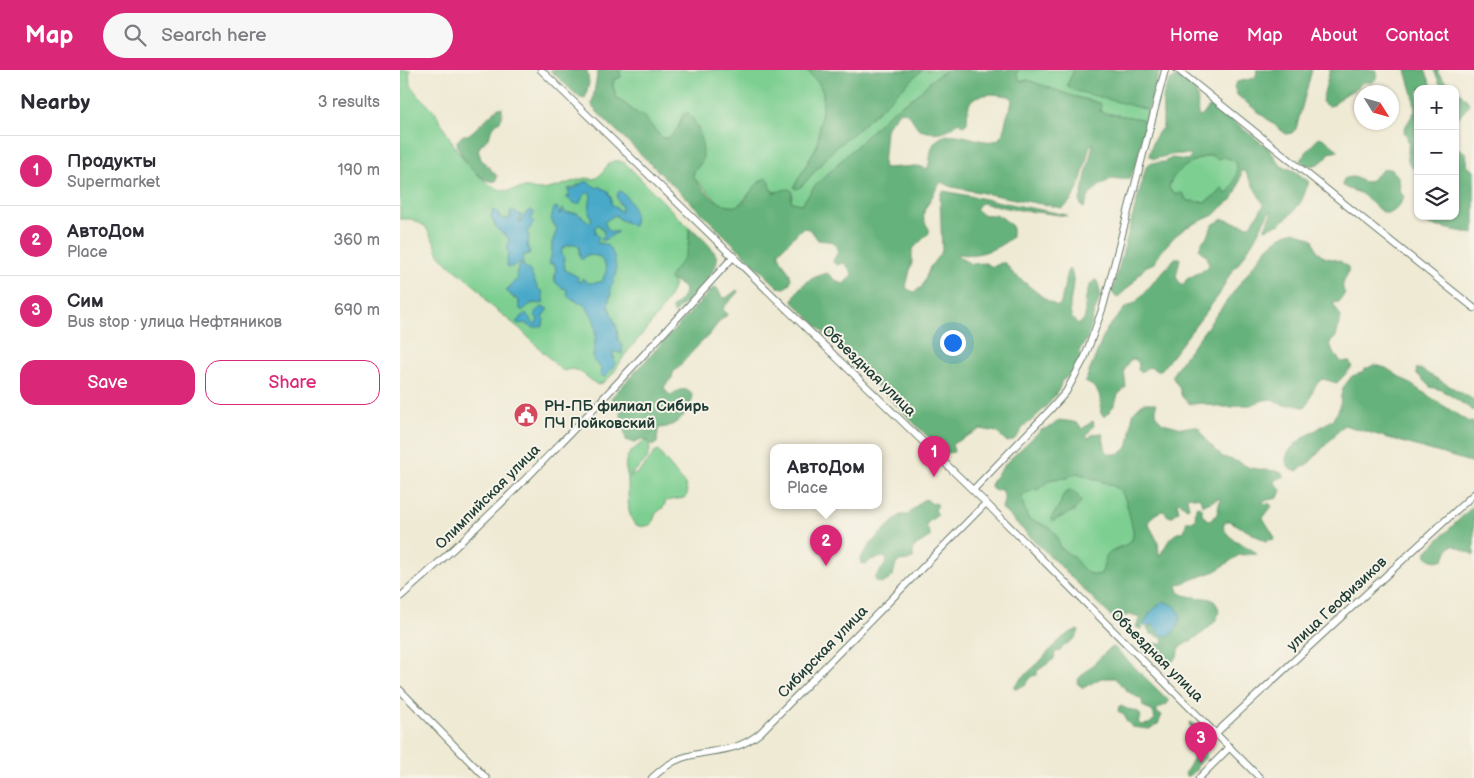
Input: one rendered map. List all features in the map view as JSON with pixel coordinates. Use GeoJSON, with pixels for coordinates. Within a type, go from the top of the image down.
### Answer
{"type":"FeatureCollection","features":[{"type":"Feature","properties":{"kind":"street","name":"Объездная улица"},"geometry":{"type":"LineString","coordinates":[[541,70],[973,490],[1260,778]]}},
{"type":"Feature","properties":{"kind":"street"},"geometry":{"type":"LineString","coordinates":[[973,490],[1066,392],[1085,357],[1103,307],[1165,70]]}},
{"type":"Feature","properties":{"kind":"street"},"geometry":{"type":"LineString","coordinates":[[1178,70],[1474,308]]}},
{"type":"Feature","properties":{"kind":"street","name":"Олимпийская улица"},"geometry":{"type":"LineString","coordinates":[[400,597],[436,566],[534,469],[734,256]]}},
{"type":"Feature","properties":{"kind":"street","name":"улица Геофизиков"},"geometry":{"type":"LineString","coordinates":[[1216,733],[1474,494]]}},
{"type":"Feature","properties":{"kind":"street","name":"Сибирская улица"},"geometry":{"type":"LineString","coordinates":[[652,778],[670,764],[682,758],[735,747],[760,733],[986,503]]}},
{"type":"Feature","properties":{"kind":"street"},"geometry":{"type":"LineString","coordinates":[[400,690],[486,778]]}},
{"type":"Feature","properties":{"kind":"street"},"geometry":{"type":"LineString","coordinates":[[1199,778],[1230,747]]}},
{"type":"Feature","properties":{"kind":"green space"},"geometry":{"type":"Polygon","coordinates":[[[400,70],[410,70],[409,78],[415,91],[436,113],[457,150],[473,170],[492,186],[504,191],[524,188],[550,189],[580,179],[597,178],[609,164],[621,161],[689,228],[689,237],[685,256],[669,279],[673,281],[674,285],[665,303],[654,320],[624,356],[612,375],[598,385],[578,371],[564,371],[559,368],[519,328],[489,304],[480,290],[447,263],[439,254],[425,226],[411,219],[400,219],[400,70]],[[588,182],[568,189],[570,197],[567,198],[574,203],[589,191],[591,195],[589,211],[592,221],[589,222],[577,213],[566,213],[562,208],[560,215],[556,208],[552,222],[557,229],[552,243],[551,265],[554,263],[556,270],[554,280],[568,289],[569,298],[580,302],[589,310],[595,322],[593,358],[594,362],[601,369],[600,373],[615,359],[612,351],[622,353],[622,346],[618,340],[617,328],[608,305],[613,279],[614,256],[602,243],[596,243],[595,227],[598,224],[607,237],[616,233],[609,231],[604,222],[615,215],[626,222],[633,215],[630,202],[623,193],[620,191],[618,203],[622,207],[621,212],[611,204],[611,198],[607,190],[594,187],[588,182]],[[511,210],[509,219],[498,216],[501,215],[491,216],[497,229],[509,238],[507,251],[510,253],[507,258],[512,267],[521,263],[517,270],[518,278],[507,289],[512,297],[519,301],[520,309],[534,303],[541,304],[544,301],[530,272],[524,267],[522,260],[523,256],[529,254],[527,245],[529,235],[527,232],[534,222],[530,220],[534,214],[527,212],[519,224],[521,215],[511,210]]]}},
{"type":"Feature","properties":{"kind":"green space"},"geometry":{"type":"Polygon","coordinates":[[[550,70],[587,70],[589,83],[585,99],[580,98],[550,70]]]}},
{"type":"Feature","properties":{"kind":"green space"},"geometry":{"type":"Polygon","coordinates":[[[598,70],[619,70],[620,78],[614,79],[613,86],[616,97],[643,116],[662,138],[668,138],[678,128],[683,114],[688,113],[695,122],[703,150],[702,161],[695,170],[693,177],[709,195],[731,206],[738,205],[745,200],[757,184],[767,178],[770,181],[770,187],[773,192],[789,189],[792,191],[792,202],[802,204],[815,186],[891,112],[914,97],[934,78],[947,70],[1018,70],[1017,75],[1020,81],[1028,80],[1072,96],[1099,103],[1101,104],[1100,111],[1105,113],[1142,119],[1145,122],[1137,161],[1129,179],[1112,179],[1103,184],[1089,196],[1084,208],[1081,206],[1080,201],[1093,144],[1090,145],[1077,189],[1073,197],[1062,208],[952,187],[942,182],[937,188],[924,211],[924,219],[929,233],[912,250],[912,262],[906,287],[909,290],[914,292],[922,287],[930,267],[942,251],[940,198],[941,193],[944,191],[1067,215],[1013,209],[981,203],[976,209],[978,212],[995,215],[1004,219],[1012,226],[1012,237],[1000,246],[986,252],[958,254],[957,256],[971,264],[985,263],[993,267],[1005,263],[1015,275],[1054,305],[1058,306],[1061,303],[1069,269],[1073,281],[1070,313],[1073,320],[1079,324],[1085,318],[1087,292],[1091,283],[1095,280],[1097,281],[1100,293],[1099,302],[1093,315],[1088,335],[1080,349],[1079,361],[1070,375],[1061,381],[1058,391],[1044,408],[1024,426],[1013,440],[1007,442],[997,432],[981,429],[952,444],[954,452],[948,453],[925,434],[793,302],[797,291],[816,277],[827,273],[843,284],[851,277],[852,273],[845,263],[836,265],[833,261],[838,252],[835,244],[818,240],[809,230],[801,229],[779,252],[791,280],[785,288],[778,287],[593,108],[592,104],[598,70]],[[993,94],[974,98],[969,104],[967,123],[964,126],[959,122],[950,129],[941,132],[920,130],[907,113],[900,111],[886,130],[883,166],[886,168],[919,166],[927,169],[934,143],[945,136],[954,135],[990,141],[997,140],[1003,133],[1011,107],[1012,98],[993,94]]]}},
{"type":"Feature","properties":{"kind":"green space"},"geometry":{"type":"Polygon","coordinates":[[[619,70],[807,70],[819,83],[823,93],[823,103],[817,146],[795,185],[802,186],[835,148],[922,70],[947,70],[934,78],[914,97],[891,112],[815,186],[802,204],[792,203],[793,194],[772,191],[763,179],[735,207],[721,204],[693,177],[702,160],[698,127],[681,118],[673,134],[668,138],[662,138],[643,116],[616,97],[613,86],[614,79],[621,76],[619,70]]]}},
{"type":"Feature","properties":{"kind":"green space"},"geometry":{"type":"Polygon","coordinates":[[[807,70],[922,70],[835,148],[802,186],[796,189],[794,188],[795,185],[817,146],[823,103],[823,93],[819,84],[807,70]]]}},
{"type":"Feature","properties":{"kind":"green space"},"geometry":{"type":"Polygon","coordinates":[[[1018,70],[1074,70],[1067,85],[1069,87],[1148,110],[1145,122],[1142,119],[1100,111],[1094,101],[1072,96],[1028,80],[1020,81],[1016,75],[1018,70]]]}},
{"type":"Feature","properties":{"kind":"green space"},"geometry":{"type":"Polygon","coordinates":[[[1074,70],[1160,70],[1148,110],[1073,90],[1067,85],[1074,70]]]}},
{"type":"Feature","properties":{"kind":"green space"},"geometry":{"type":"Polygon","coordinates":[[[1256,70],[1312,70],[1296,129],[1292,133],[1286,134],[1237,95],[1234,87],[1237,82],[1255,78],[1256,70]]]}},
{"type":"Feature","properties":{"kind":"green space"},"geometry":{"type":"Polygon","coordinates":[[[1330,70],[1376,70],[1376,79],[1372,82],[1354,85],[1354,90],[1342,96],[1334,105],[1329,106],[1322,101],[1330,70]]]}},
{"type":"Feature","properties":{"kind":"green space"},"geometry":{"type":"Polygon","coordinates":[[[1406,70],[1425,70],[1431,85],[1414,85],[1414,102],[1406,70]]]}},
{"type":"Feature","properties":{"kind":"green space"},"geometry":{"type":"Polygon","coordinates":[[[1434,70],[1438,70],[1438,73],[1450,85],[1440,85],[1434,70]]]}},
{"type":"Feature","properties":{"kind":"green space"},"geometry":{"type":"Polygon","coordinates":[[[1175,77],[1185,82],[1194,90],[1198,99],[1199,117],[1210,106],[1213,106],[1268,148],[1281,166],[1295,171],[1309,182],[1301,202],[1292,213],[1280,224],[1265,229],[1271,216],[1271,211],[1269,212],[1254,240],[1230,274],[1219,295],[1162,369],[1158,371],[1149,367],[1141,372],[1138,370],[1139,364],[1136,360],[1129,361],[1124,371],[1126,387],[1118,395],[1115,404],[1105,417],[1101,414],[1099,394],[1095,388],[1085,382],[1106,330],[1125,308],[1136,302],[1175,258],[1180,258],[1176,277],[1182,286],[1187,279],[1207,268],[1209,265],[1207,256],[1199,250],[1212,225],[1223,219],[1248,226],[1251,225],[1264,205],[1246,173],[1242,170],[1238,187],[1232,200],[1224,205],[1216,214],[1187,227],[1175,236],[1154,263],[1145,267],[1131,285],[1118,297],[1112,293],[1146,167],[1150,163],[1164,162],[1172,158],[1187,160],[1191,158],[1191,155],[1182,154],[1154,159],[1149,156],[1154,140],[1163,127],[1163,100],[1166,88],[1175,77]],[[1211,155],[1185,166],[1174,176],[1169,188],[1177,194],[1182,193],[1187,201],[1205,202],[1218,194],[1222,188],[1226,194],[1231,189],[1236,178],[1236,162],[1225,157],[1217,159],[1211,155]]]}},
{"type":"Feature","properties":{"kind":"green space"},"geometry":{"type":"Polygon","coordinates":[[[1459,93],[1469,103],[1468,107],[1459,117],[1459,93]]]}},
{"type":"Feature","properties":{"kind":"green space"},"geometry":{"type":"Polygon","coordinates":[[[498,108],[502,108],[501,120],[494,126],[489,137],[478,150],[481,159],[497,176],[496,181],[490,181],[477,174],[465,161],[457,141],[463,135],[468,135],[472,132],[498,108]]]}},
{"type":"Feature","properties":{"kind":"green space"},"geometry":{"type":"Polygon","coordinates":[[[1414,113],[1414,168],[1408,162],[1408,140],[1404,129],[1414,113]]]}},
{"type":"Feature","properties":{"kind":"green space"},"geometry":{"type":"Polygon","coordinates":[[[1319,137],[1338,151],[1329,153],[1327,157],[1316,165],[1311,166],[1303,163],[1300,160],[1319,137]]]}},
{"type":"Feature","properties":{"kind":"green space"},"geometry":{"type":"Polygon","coordinates":[[[1459,149],[1462,150],[1466,154],[1468,167],[1474,171],[1474,234],[1429,225],[1427,220],[1459,220],[1459,149]]]}},
{"type":"Feature","properties":{"kind":"green space"},"geometry":{"type":"Polygon","coordinates":[[[1211,155],[1217,159],[1225,157],[1236,162],[1236,180],[1226,194],[1222,188],[1218,194],[1205,202],[1187,201],[1185,197],[1174,193],[1169,188],[1179,170],[1198,159],[1211,155]]]}},
{"type":"Feature","properties":{"kind":"green space"},"geometry":{"type":"Polygon","coordinates":[[[1384,169],[1391,170],[1397,175],[1400,186],[1399,190],[1404,197],[1398,207],[1391,213],[1382,212],[1361,193],[1342,185],[1344,179],[1348,177],[1354,177],[1367,182],[1384,169]]]}},
{"type":"Feature","properties":{"kind":"green space"},"geometry":{"type":"Polygon","coordinates":[[[689,228],[707,243],[715,253],[717,260],[712,273],[675,313],[671,310],[682,298],[685,289],[669,279],[686,253],[689,244],[689,228]]]}},
{"type":"Feature","properties":{"kind":"green space"},"geometry":{"type":"Polygon","coordinates":[[[1295,231],[1313,239],[1317,251],[1324,257],[1340,261],[1348,267],[1343,283],[1345,293],[1339,302],[1333,303],[1341,317],[1336,337],[1330,343],[1333,353],[1342,362],[1348,361],[1353,366],[1337,383],[1323,379],[1316,384],[1306,406],[1302,407],[1295,404],[1284,405],[1272,399],[1250,405],[1232,407],[1218,407],[1202,403],[1190,404],[1182,397],[1173,374],[1266,249],[1279,238],[1295,231]]]}},
{"type":"Feature","properties":{"kind":"green space"},"geometry":{"type":"Polygon","coordinates":[[[575,244],[579,246],[579,254],[599,256],[604,263],[606,273],[602,282],[591,284],[577,281],[578,277],[565,270],[561,251],[565,246],[575,244]]]}},
{"type":"Feature","properties":{"kind":"green space"},"geometry":{"type":"Polygon","coordinates":[[[714,287],[717,288],[722,297],[726,298],[737,290],[738,292],[724,307],[723,310],[727,313],[726,316],[673,373],[672,378],[664,387],[667,393],[671,395],[680,390],[688,391],[693,396],[689,408],[676,422],[659,428],[657,443],[652,446],[648,441],[641,439],[633,443],[626,440],[620,410],[612,402],[611,398],[714,287]]]}},
{"type":"Feature","properties":{"kind":"green space"},"geometry":{"type":"Polygon","coordinates":[[[1375,365],[1386,368],[1467,421],[1474,423],[1474,463],[1344,425],[1310,462],[1297,471],[1291,470],[1286,462],[1287,454],[1292,447],[1334,417],[1340,406],[1343,389],[1352,376],[1375,365]]]}},
{"type":"Feature","properties":{"kind":"green space"},"geometry":{"type":"Polygon","coordinates":[[[1416,369],[1420,369],[1474,400],[1474,411],[1442,390],[1430,387],[1417,374],[1416,369]]]}},
{"type":"Feature","properties":{"kind":"green space"},"geometry":{"type":"Polygon","coordinates":[[[1143,403],[1156,404],[1156,416],[1163,423],[1182,428],[1194,426],[1199,428],[1206,440],[1223,457],[1250,468],[1276,471],[1285,476],[1275,480],[1275,483],[1281,490],[1278,498],[1262,501],[1272,506],[1263,518],[1274,539],[1265,541],[1227,521],[1223,525],[1228,535],[1257,554],[1239,555],[1216,571],[1177,585],[1179,592],[1183,594],[1213,600],[1218,607],[1219,613],[1212,625],[1180,647],[1177,657],[1172,662],[1165,661],[1154,646],[1154,643],[1163,644],[1164,639],[1150,633],[1147,628],[1151,624],[1162,635],[1176,630],[1179,616],[1175,606],[1159,604],[1150,613],[1141,629],[1136,627],[1140,618],[1134,615],[1125,616],[1122,620],[1127,621],[1129,625],[1124,628],[1006,513],[1002,508],[1003,493],[999,489],[996,491],[992,489],[991,486],[992,481],[1008,461],[1041,430],[1052,426],[1059,420],[1076,423],[1082,429],[1093,421],[1094,425],[1086,436],[1089,438],[1092,434],[1102,433],[1106,451],[1110,454],[1118,454],[1124,451],[1129,441],[1134,413],[1143,403]],[[1076,473],[1067,478],[1052,479],[1037,490],[1023,495],[1023,504],[1028,519],[1050,528],[1056,535],[1060,548],[1082,568],[1092,574],[1101,574],[1106,558],[1113,551],[1130,542],[1133,530],[1124,496],[1117,488],[1076,473]],[[1188,496],[1189,507],[1187,508],[1179,502],[1177,503],[1179,511],[1172,517],[1168,516],[1164,511],[1159,512],[1148,523],[1158,542],[1159,556],[1171,537],[1184,531],[1187,521],[1195,521],[1196,507],[1202,508],[1202,515],[1208,520],[1211,520],[1217,514],[1219,498],[1204,505],[1200,498],[1188,496]]]}},
{"type":"Feature","properties":{"kind":"green space"},"geometry":{"type":"Polygon","coordinates":[[[645,441],[648,442],[650,447],[648,456],[643,464],[630,476],[642,469],[655,452],[658,451],[685,484],[687,495],[684,498],[666,501],[663,508],[656,513],[652,524],[643,526],[636,525],[632,520],[628,504],[626,463],[631,452],[645,441]]]}},
{"type":"Feature","properties":{"kind":"green space"},"geometry":{"type":"Polygon","coordinates":[[[1076,473],[1083,475],[1117,488],[1124,496],[1133,527],[1133,537],[1130,542],[1114,549],[1110,553],[1101,574],[1096,575],[1085,571],[1060,547],[1056,535],[1050,528],[1028,519],[1023,504],[1023,495],[1037,490],[1052,479],[1067,478],[1076,473]],[[1071,490],[1063,495],[1060,505],[1051,518],[1053,521],[1060,516],[1075,511],[1071,490]]]}},
{"type":"Feature","properties":{"kind":"green space"},"geometry":{"type":"Polygon","coordinates":[[[1071,490],[1076,493],[1081,501],[1079,505],[1069,513],[1053,521],[1051,520],[1060,505],[1063,495],[1071,490]]]}},
{"type":"Feature","properties":{"kind":"green space"},"geometry":{"type":"Polygon","coordinates":[[[926,499],[932,504],[938,505],[935,510],[938,515],[928,522],[926,526],[931,536],[915,546],[913,558],[908,561],[898,562],[893,576],[884,582],[877,582],[875,579],[887,559],[883,557],[871,560],[866,564],[861,563],[860,559],[873,541],[900,515],[908,515],[921,501],[926,499]]]}},
{"type":"Feature","properties":{"kind":"green space"},"geometry":{"type":"Polygon","coordinates":[[[1474,505],[1474,555],[1453,545],[1448,549],[1444,559],[1435,561],[1426,556],[1428,550],[1474,505]]]}},
{"type":"Feature","properties":{"kind":"green space"},"geometry":{"type":"Polygon","coordinates":[[[1077,630],[1079,631],[1075,638],[1060,651],[1055,652],[1054,659],[1037,671],[1037,675],[1032,676],[1026,684],[1017,689],[1014,688],[1060,640],[1077,630]]]}},
{"type":"Feature","properties":{"kind":"green space"},"geometry":{"type":"Polygon","coordinates":[[[1114,647],[1169,701],[1157,709],[1157,713],[1162,715],[1158,724],[1149,729],[1132,727],[1126,721],[1125,716],[1118,711],[1119,706],[1121,706],[1137,711],[1141,716],[1138,722],[1141,725],[1149,724],[1155,719],[1153,712],[1143,706],[1142,700],[1127,691],[1115,678],[1101,678],[1083,688],[1077,683],[1079,678],[1109,649],[1114,647]]]}},
{"type":"Feature","properties":{"kind":"green space"},"geometry":{"type":"Polygon","coordinates":[[[1189,722],[1199,728],[1204,737],[1206,742],[1206,758],[1199,762],[1196,770],[1186,776],[1185,772],[1201,744],[1199,735],[1190,726],[1189,722]]]}},
{"type":"Feature","properties":{"kind":"water"},"geometry":{"type":"Polygon","coordinates":[[[584,182],[588,182],[597,188],[599,186],[607,190],[611,198],[611,204],[621,212],[622,207],[617,198],[620,191],[633,207],[635,216],[633,226],[615,215],[604,222],[609,231],[618,232],[602,241],[601,238],[604,236],[604,231],[598,224],[595,227],[595,233],[599,237],[597,243],[607,245],[615,260],[616,274],[610,287],[611,293],[608,305],[617,328],[618,340],[622,346],[622,354],[612,351],[615,364],[605,377],[600,375],[601,369],[594,362],[593,358],[596,335],[595,323],[582,303],[569,298],[567,289],[562,288],[555,282],[556,270],[554,263],[549,264],[552,243],[557,229],[551,219],[554,208],[557,207],[560,215],[562,208],[566,213],[577,213],[589,222],[592,222],[589,211],[591,195],[589,192],[583,196],[580,203],[576,204],[567,198],[567,196],[570,197],[568,189],[573,189],[584,182]],[[575,244],[565,246],[561,251],[565,270],[578,277],[577,281],[581,282],[582,278],[588,283],[602,282],[606,269],[605,264],[599,256],[586,255],[582,260],[580,258],[579,246],[575,244]]]}},
{"type":"Feature","properties":{"kind":"water"},"geometry":{"type":"Polygon","coordinates":[[[493,210],[501,214],[498,216],[502,219],[510,219],[511,210],[521,215],[519,224],[526,213],[531,210],[534,212],[531,220],[534,222],[527,232],[529,240],[527,245],[530,253],[523,256],[522,260],[524,267],[530,271],[538,289],[543,292],[544,303],[533,303],[522,311],[519,307],[519,301],[506,291],[518,278],[516,274],[521,263],[510,268],[507,266],[507,258],[510,253],[507,250],[509,238],[497,229],[491,216],[493,210]]]}},
{"type":"Feature","properties":{"kind":"water"},"geometry":{"type":"Polygon","coordinates":[[[542,307],[548,309],[542,317],[544,319],[543,326],[534,328],[524,323],[516,322],[526,313],[536,324],[538,320],[535,312],[542,307]]]}},
{"type":"Feature","properties":{"kind":"water"},"geometry":{"type":"Polygon","coordinates":[[[1163,601],[1175,606],[1181,616],[1173,633],[1167,636],[1161,634],[1151,624],[1145,627],[1143,625],[1150,613],[1163,601]]]}},
{"type":"Feature","properties":{"kind":"place","name":"РН-ПБ филиал Сибирь ПЧ Пойковский"},"geometry":{"type":"Point","coordinates":[526,415]}},
{"type":"Feature","properties":{"kind":"place","name":"Продукты"},"geometry":{"type":"Point","coordinates":[934,477]}},
{"type":"Feature","properties":{"kind":"place","name":"АвтоДом"},"geometry":{"type":"Point","coordinates":[826,566]}},
{"type":"Feature","properties":{"kind":"place","name":"Сим"},"geometry":{"type":"Point","coordinates":[1201,763]}}]}
